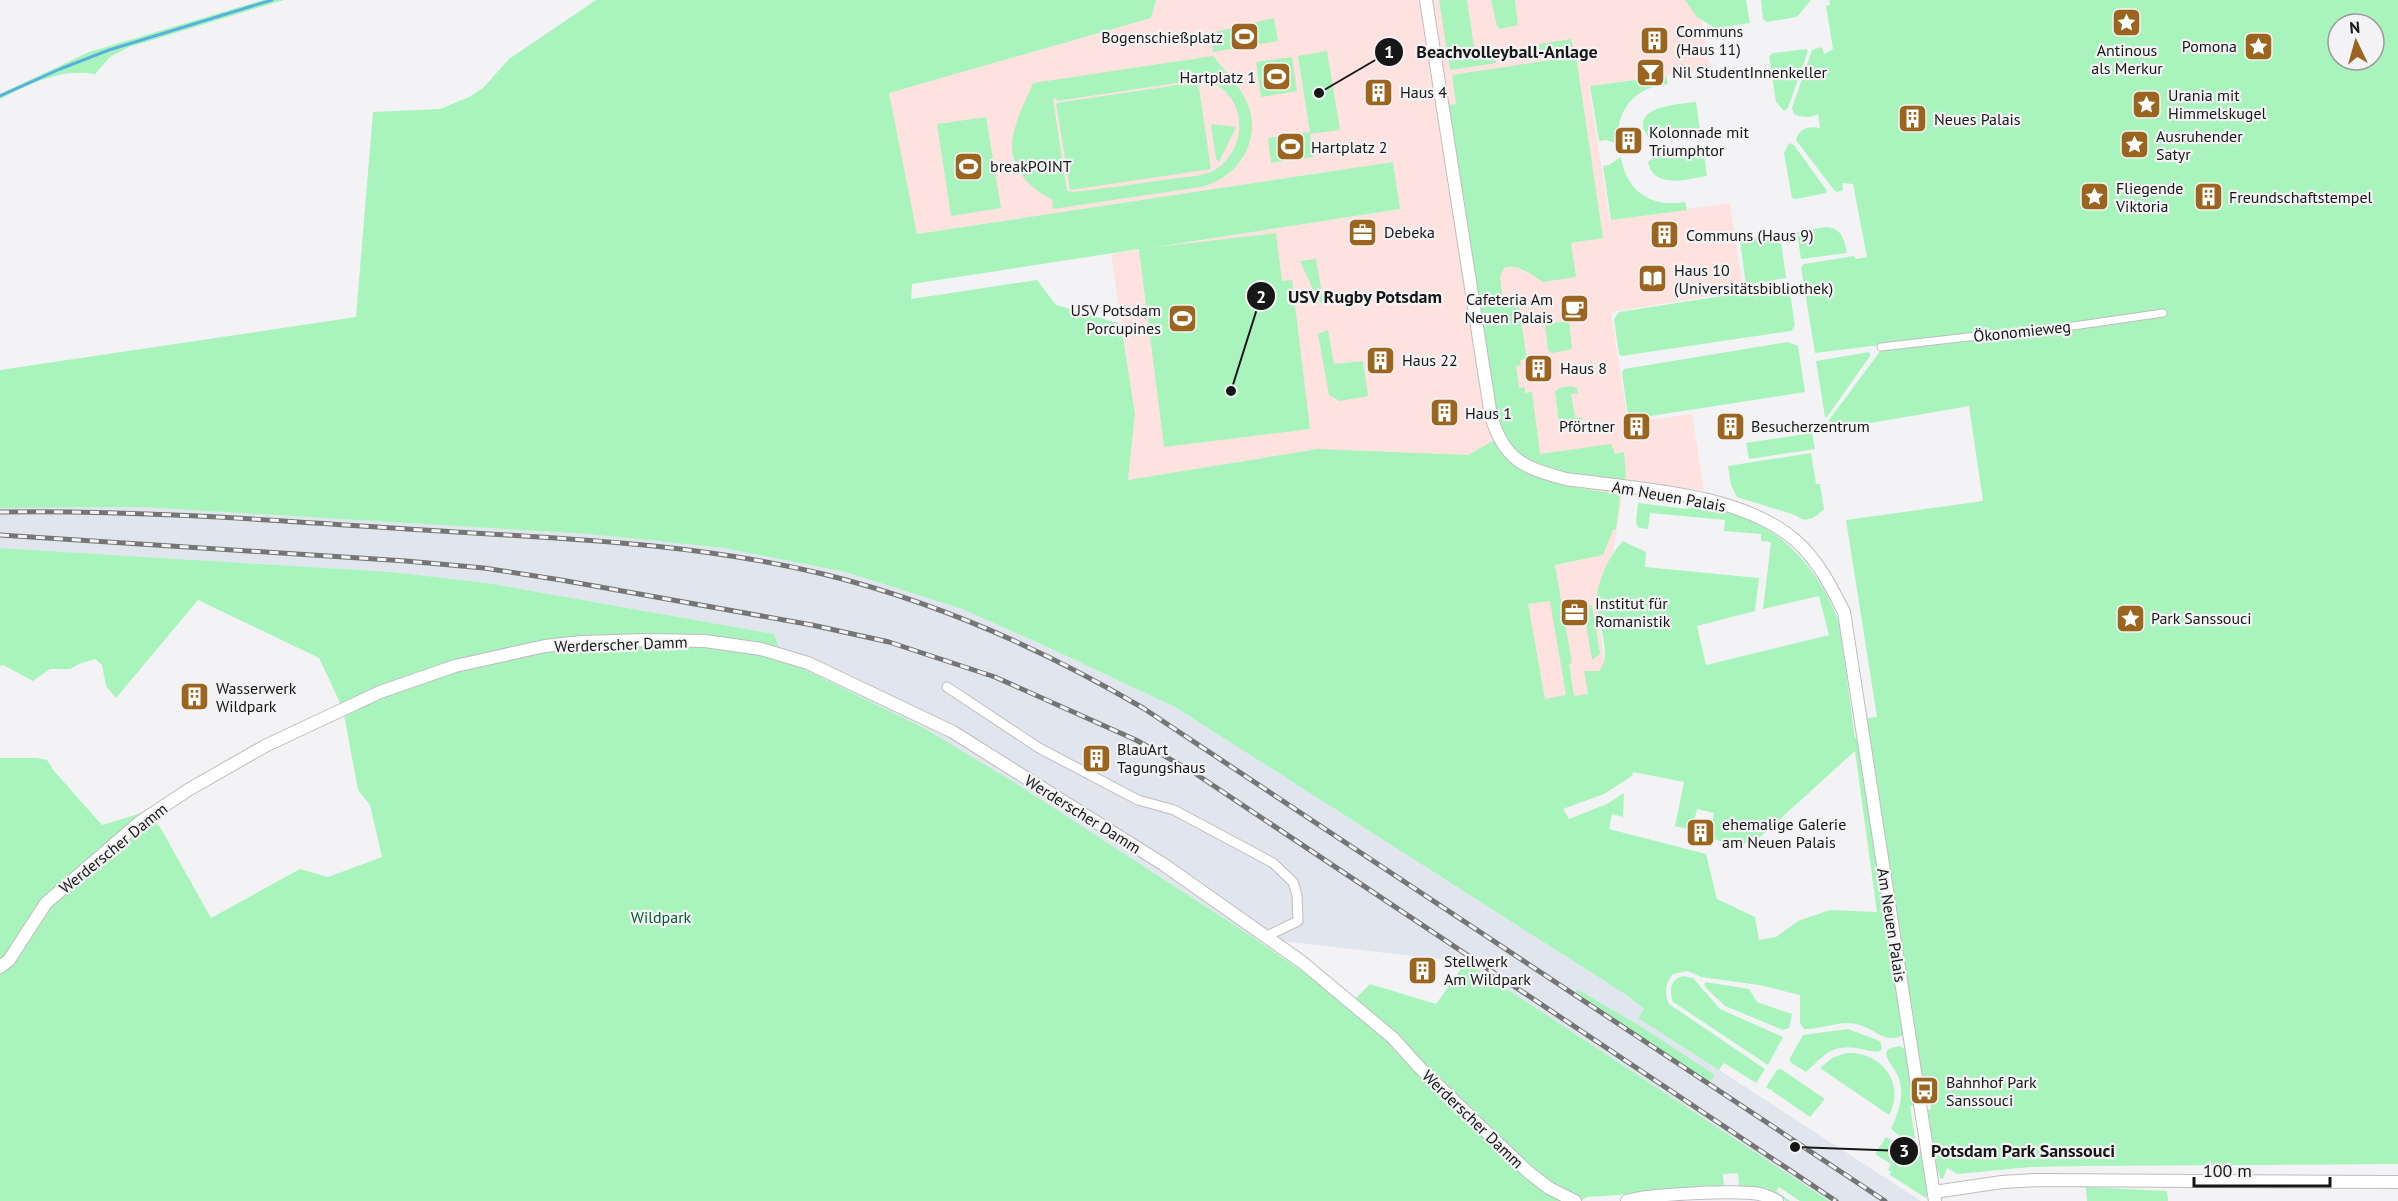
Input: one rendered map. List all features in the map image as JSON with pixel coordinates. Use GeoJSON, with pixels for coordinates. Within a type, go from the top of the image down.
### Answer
{"type":"FeatureCollection","features":[{"type":"Feature","properties":{"kind":"street","name":"Am Neuen Palais"},"geometry":{"type":"LineString","coordinates":[[1426,0],[1491,416],[1497,436],[1505,449],[1528,466],[1556,476],[1707,500],[1752,514],[1796,541],[1825,577],[1844,612],[1934,1197]]}},
{"type":"Feature","properties":{"kind":"street","name":"Ökonomieweg"},"geometry":{"type":"LineString","coordinates":[[1881,347],[1968,336],[2025,333],[2163,313]]}},
{"type":"Feature","properties":{"kind":"street","name":"Werderscher Damm"},"geometry":{"type":"LineString","coordinates":[[0,967],[9,960],[46,903],[140,822],[188,790],[275,741],[380,692],[465,663],[545,646],[582,642],[647,640],[705,641],[761,649],[808,663],[953,732],[1163,864],[1302,962],[1393,1038],[1420,1068],[1527,1171],[1549,1188],[1575,1201]]}},
{"type":"Feature","properties":{"kind":"street","name":"Werderscher Damm"},"geometry":{"type":"LineString","coordinates":[[946,687],[1039,748],[1138,800],[1174,810],[1273,863],[1293,882],[1298,895],[1298,921],[1267,936]]}},
{"type":"Feature","properties":{"kind":"street"},"geometry":{"type":"LineString","coordinates":[[1934,1197],[2002,1182],[2036,1180],[2398,1182]]}},
{"type":"Feature","properties":{"kind":"street"},"geometry":{"type":"LineString","coordinates":[[1627,1201],[1648,1197],[1743,1192],[1761,1194],[1777,1201]]}},
{"type":"Feature","properties":{"kind":"shaded area"},"geometry":{"type":"Polygon","coordinates":[[[1156,0],[1699,0],[1710,69],[1589,86],[1610,220],[1730,203],[1743,291],[1611,312],[1628,423],[1692,414],[1704,490],[1625,482],[1613,551],[1596,596],[1610,708],[1534,732],[1317,449],[1128,480],[1135,414],[1111,254],[1400,209],[1393,162],[916,234],[888,93],[1151,18],[1156,0]]]}},
{"type":"Feature","properties":{"kind":"shaded area"},"geometry":{"type":"Polygon","coordinates":[[[141,507],[588,534],[724,548],[844,572],[962,609],[1175,707],[1628,996],[1644,1009],[1639,1018],[1921,1201],[1829,1201],[1466,962],[1254,938],[1017,784],[924,728],[783,659],[774,634],[487,583],[392,572],[0,548],[0,508],[141,507]]]}},
{"type":"Feature","properties":{"kind":"green space"},"geometry":{"type":"Polygon","coordinates":[[[263,0],[284,0],[129,47],[110,57],[95,74],[58,75],[0,99],[0,94],[89,52],[263,0]]]}},
{"type":"Feature","properties":{"kind":"green space"},"geometry":{"type":"Polygon","coordinates":[[[596,0],[1156,0],[1151,18],[889,93],[917,234],[1393,162],[1400,209],[1149,248],[1276,233],[1282,281],[1292,280],[1310,429],[1164,447],[1139,249],[912,284],[911,299],[1037,280],[1056,305],[1121,324],[1135,414],[1128,480],[1317,449],[1468,455],[1493,441],[1505,455],[1533,475],[1564,485],[1617,494],[1620,497],[1616,529],[1613,530],[1603,555],[1555,565],[1572,663],[1569,664],[1574,696],[1588,694],[1584,671],[1599,671],[1603,663],[1605,654],[1597,594],[1606,566],[1623,541],[1646,552],[1645,567],[1759,578],[1755,611],[1697,626],[1706,665],[1829,635],[1819,596],[1763,609],[1771,542],[1761,541],[1761,534],[1724,531],[1725,520],[1650,513],[1648,529],[1639,528],[1636,523],[1638,503],[1687,509],[1692,507],[1734,514],[1772,533],[1803,560],[1816,577],[1836,614],[1843,634],[1841,635],[1855,738],[1858,739],[1904,1034],[1892,1038],[1886,1037],[1849,1023],[1804,1029],[1800,1023],[1800,995],[1759,985],[1701,977],[1688,971],[1673,974],[1666,988],[1669,1004],[1765,1069],[1756,1083],[1724,1063],[1719,1070],[1638,1018],[1644,1009],[1628,996],[1175,707],[962,609],[845,572],[724,548],[588,534],[141,507],[0,508],[0,370],[356,317],[373,112],[440,109],[469,97],[483,88],[509,59],[596,0]],[[1550,601],[1528,604],[1545,699],[1566,695],[1550,601]],[[1855,751],[1760,837],[1746,843],[1730,844],[1710,837],[1714,813],[1697,809],[1692,830],[1675,826],[1684,782],[1633,772],[1632,776],[1604,794],[1563,809],[1569,819],[1607,804],[1624,793],[1623,817],[1612,814],[1609,829],[1706,854],[1717,899],[1755,917],[1759,940],[1776,937],[1798,921],[1830,910],[1877,912],[1855,751]]]}},
{"type":"Feature","properties":{"kind":"green space"},"geometry":{"type":"Polygon","coordinates":[[[1439,0],[1467,0],[1475,54],[1494,51],[1496,63],[1450,70],[1439,0]]]}},
{"type":"Feature","properties":{"kind":"green space"},"geometry":{"type":"Polygon","coordinates":[[[1491,0],[1515,0],[1518,25],[1500,29],[1497,26],[1491,0]]]}},
{"type":"Feature","properties":{"kind":"green space"},"geometry":{"type":"Polygon","coordinates":[[[1685,0],[1746,0],[1750,23],[1715,28],[1697,17],[1685,0]]]}},
{"type":"Feature","properties":{"kind":"green space"},"geometry":{"type":"Polygon","coordinates":[[[1761,0],[1811,0],[1797,17],[1767,22],[1763,19],[1761,0]]]}},
{"type":"Feature","properties":{"kind":"green space","name":"Park Sanssouci"},"geometry":{"type":"Polygon","coordinates":[[[1829,0],[2398,0],[2398,1164],[2030,1167],[1958,1174],[1947,1168],[1943,1179],[1940,1178],[1927,1110],[1931,1109],[1928,1089],[1924,1089],[1867,718],[1877,717],[1846,520],[1983,501],[1969,406],[1830,430],[1829,420],[1881,350],[1880,345],[1815,353],[1801,267],[1804,264],[1854,256],[1856,259],[1867,257],[1853,184],[1842,183],[1843,190],[1837,192],[1834,190],[1796,140],[1799,133],[1805,129],[1820,128],[1818,114],[1810,117],[1800,116],[1794,114],[1792,108],[1812,50],[1822,47],[1824,54],[1833,49],[1826,6],[1830,5],[1829,0]]]}},
{"type":"Feature","properties":{"kind":"green space","name":"Bogenschießplatz"},"geometry":{"type":"Polygon","coordinates":[[[1274,18],[1278,41],[1213,52],[1211,33],[1274,18]]]}},
{"type":"Feature","properties":{"kind":"green space"},"geometry":{"type":"Polygon","coordinates":[[[1571,39],[1574,51],[1540,56],[1539,44],[1571,39]]]}},
{"type":"Feature","properties":{"kind":"green space"},"geometry":{"type":"Polygon","coordinates":[[[1806,49],[1808,51],[1788,108],[1784,111],[1776,102],[1769,56],[1773,53],[1806,49]]]}},
{"type":"Feature","properties":{"kind":"green space"},"geometry":{"type":"Polygon","coordinates":[[[1327,51],[1340,130],[1310,134],[1313,157],[1271,163],[1268,138],[1310,132],[1298,56],[1327,51]]]}},
{"type":"Feature","properties":{"kind":"green space"},"geometry":{"type":"Polygon","coordinates":[[[1213,56],[1236,84],[1247,102],[1252,130],[1249,143],[1236,166],[1214,183],[1053,209],[1052,199],[1043,195],[1028,182],[1016,166],[1013,156],[1014,130],[1033,83],[1213,56]],[[1196,77],[1196,80],[1057,101],[1056,98],[1053,99],[1067,191],[1074,192],[1199,175],[1222,165],[1236,143],[1239,118],[1226,92],[1196,77]]]}},
{"type":"Feature","properties":{"kind":"green space"},"geometry":{"type":"Polygon","coordinates":[[[1576,56],[1603,238],[1571,243],[1576,277],[1543,282],[1524,270],[1514,267],[1504,268],[1500,276],[1502,295],[1479,298],[1449,105],[1456,104],[1452,75],[1576,56]]]}},
{"type":"Feature","properties":{"kind":"green space","name":"Hartplatz 1"},"geometry":{"type":"Polygon","coordinates":[[[1292,57],[1297,91],[1261,97],[1256,62],[1292,57]]]}},
{"type":"Feature","properties":{"kind":"green space"},"geometry":{"type":"Polygon","coordinates":[[[1666,76],[1668,84],[1645,90],[1628,104],[1620,122],[1619,144],[1606,140],[1599,141],[1590,86],[1666,76]]]}},
{"type":"Feature","properties":{"kind":"green space"},"geometry":{"type":"Polygon","coordinates":[[[1198,82],[1211,169],[1070,190],[1056,103],[1198,82]]]}},
{"type":"Feature","properties":{"kind":"green space"},"geometry":{"type":"Polygon","coordinates":[[[1696,102],[1700,130],[1698,132],[1650,140],[1643,127],[1648,114],[1663,107],[1696,102]]]}},
{"type":"Feature","properties":{"kind":"green space","name":"breakPOINT"},"geometry":{"type":"Polygon","coordinates":[[[986,117],[1001,208],[951,216],[937,124],[986,117]]]}},
{"type":"Feature","properties":{"kind":"green space"},"geometry":{"type":"Polygon","coordinates":[[[1211,124],[1236,127],[1219,162],[1216,159],[1211,124]]]}},
{"type":"Feature","properties":{"kind":"green space"},"geometry":{"type":"Polygon","coordinates":[[[1789,143],[1794,145],[1827,191],[1826,193],[1792,198],[1784,153],[1789,143]]]}},
{"type":"Feature","properties":{"kind":"green space"},"geometry":{"type":"Polygon","coordinates":[[[1703,147],[1707,176],[1672,181],[1664,180],[1651,171],[1648,162],[1653,158],[1652,153],[1703,147]]]}},
{"type":"Feature","properties":{"kind":"green space"},"geometry":{"type":"Polygon","coordinates":[[[1621,157],[1628,179],[1642,195],[1661,202],[1685,202],[1687,210],[1611,220],[1603,166],[1621,157]]]}},
{"type":"Feature","properties":{"kind":"green space"},"geometry":{"type":"Polygon","coordinates":[[[1826,227],[1839,232],[1847,253],[1801,259],[1797,232],[1826,227]]]}},
{"type":"Feature","properties":{"kind":"green space"},"geometry":{"type":"Polygon","coordinates":[[[1780,234],[1786,278],[1746,285],[1740,241],[1780,234]]]}},
{"type":"Feature","properties":{"kind":"green space"},"geometry":{"type":"Polygon","coordinates":[[[1316,259],[1324,306],[1316,296],[1300,261],[1316,259]]]}},
{"type":"Feature","properties":{"kind":"green space"},"geometry":{"type":"Polygon","coordinates":[[[1786,286],[1789,288],[1795,326],[1791,331],[1621,356],[1619,354],[1614,319],[1619,312],[1786,286]]]}},
{"type":"Feature","properties":{"kind":"green space"},"geometry":{"type":"Polygon","coordinates":[[[1517,296],[1527,359],[1520,360],[1521,365],[1516,366],[1519,388],[1525,387],[1525,393],[1532,392],[1540,454],[1611,444],[1615,454],[1624,452],[1626,476],[1623,482],[1574,476],[1546,469],[1525,458],[1508,443],[1496,415],[1492,396],[1479,303],[1517,296]]]}},
{"type":"Feature","properties":{"kind":"green space"},"geometry":{"type":"Polygon","coordinates":[[[1569,321],[1572,349],[1552,353],[1548,350],[1545,324],[1569,321]]]}},
{"type":"Feature","properties":{"kind":"green space"},"geometry":{"type":"Polygon","coordinates":[[[1328,330],[1334,364],[1363,361],[1368,396],[1340,401],[1329,395],[1318,334],[1328,330]]]}},
{"type":"Feature","properties":{"kind":"green space"},"geometry":{"type":"Polygon","coordinates":[[[1788,342],[1798,346],[1805,392],[1631,419],[1628,416],[1622,373],[1624,369],[1788,342]]]}},
{"type":"Feature","properties":{"kind":"green space"},"geometry":{"type":"Polygon","coordinates":[[[1869,352],[1870,356],[1825,417],[1816,361],[1869,352]]]}},
{"type":"Feature","properties":{"kind":"green space"},"geometry":{"type":"Polygon","coordinates":[[[1572,386],[1577,388],[1578,393],[1571,394],[1575,418],[1582,417],[1582,420],[1578,425],[1564,427],[1559,423],[1555,392],[1559,388],[1572,386]]]}},
{"type":"Feature","properties":{"kind":"green space"},"geometry":{"type":"Polygon","coordinates":[[[1812,433],[1815,449],[1749,459],[1746,443],[1812,433]]]}},
{"type":"Feature","properties":{"kind":"green space"},"geometry":{"type":"Polygon","coordinates":[[[1811,453],[1816,484],[1820,484],[1824,509],[1810,519],[1799,518],[1737,497],[1731,485],[1728,466],[1811,453]]]}},
{"type":"Feature","properties":{"kind":"green space","name":"Wildpark"},"geometry":{"type":"Polygon","coordinates":[[[0,548],[392,572],[487,583],[774,634],[783,659],[924,728],[1017,784],[1254,938],[1309,976],[1347,1007],[1370,984],[1436,1004],[1466,962],[1829,1201],[1800,1201],[1779,1187],[1776,1191],[1790,1201],[1786,1201],[1766,1188],[1739,1187],[1738,1173],[1723,1174],[1724,1188],[1587,1197],[1580,1201],[0,1201],[0,758],[47,760],[102,825],[145,812],[160,827],[211,918],[300,869],[328,877],[382,857],[370,805],[358,790],[343,709],[319,658],[198,600],[116,698],[106,686],[102,665],[95,659],[70,669],[50,669],[33,681],[3,665],[0,666],[0,548]]]}},
{"type":"Feature","properties":{"kind":"green space"},"geometry":{"type":"Polygon","coordinates":[[[1592,605],[1600,654],[1592,660],[1583,606],[1592,605]]]}},
{"type":"Feature","properties":{"kind":"green space"},"geometry":{"type":"Polygon","coordinates":[[[1683,976],[1693,978],[1720,1009],[1783,1037],[1768,1065],[1673,1002],[1671,994],[1673,983],[1683,976]]]}},
{"type":"Feature","properties":{"kind":"green space"},"geometry":{"type":"Polygon","coordinates":[[[1706,982],[1749,989],[1757,1002],[1792,1014],[1789,1028],[1783,1030],[1725,1006],[1706,988],[1704,984],[1706,982]]]}},
{"type":"Feature","properties":{"kind":"green space"},"geometry":{"type":"Polygon","coordinates":[[[1577,989],[1643,1028],[1715,1075],[1709,1083],[1576,992],[1577,989]]]}},
{"type":"Feature","properties":{"kind":"green space"},"geometry":{"type":"Polygon","coordinates":[[[1848,1029],[1880,1041],[1882,1048],[1880,1051],[1871,1051],[1839,1048],[1828,1053],[1806,1072],[1790,1062],[1803,1035],[1848,1029]]]}},
{"type":"Feature","properties":{"kind":"green space"},"geometry":{"type":"Polygon","coordinates":[[[1899,1046],[1906,1049],[1914,1106],[1910,1106],[1915,1138],[1912,1141],[1905,1140],[1891,1129],[1899,1109],[1901,1088],[1897,1074],[1886,1053],[1888,1049],[1899,1046]]]}},
{"type":"Feature","properties":{"kind":"green space"},"geometry":{"type":"Polygon","coordinates":[[[1846,1053],[1870,1057],[1887,1071],[1894,1092],[1889,1115],[1820,1068],[1832,1058],[1846,1053]]]}},
{"type":"Feature","properties":{"kind":"green space"},"geometry":{"type":"Polygon","coordinates":[[[1781,1069],[1825,1099],[1810,1117],[1766,1087],[1777,1070],[1781,1069]]]}},
{"type":"Feature","properties":{"kind":"green space"},"geometry":{"type":"Polygon","coordinates":[[[1886,1137],[1906,1149],[1921,1149],[1928,1194],[1926,1198],[1890,1175],[1891,1172],[1888,1170],[1891,1164],[1875,1154],[1886,1137]]]}},
{"type":"Feature","properties":{"kind":"green space"},"geometry":{"type":"Polygon","coordinates":[[[2086,1187],[2167,1191],[2168,1201],[2087,1201],[2086,1187]]]}},
{"type":"Feature","properties":{"kind":"waterway"},"geometry":{"type":"LineString","coordinates":[[0,96],[109,50],[272,0]]}},
{"type":"Feature","properties":{"kind":"railway"},"geometry":{"type":"LineString","coordinates":[[0,512],[204,516],[616,542],[720,554],[772,563],[823,574],[907,598],[1028,647],[1143,708],[1885,1201]]}},
{"type":"Feature","properties":{"kind":"railway"},"geometry":{"type":"LineString","coordinates":[[0,535],[484,568],[812,625],[889,642],[995,677],[1136,740],[1193,772],[1836,1201]]}},
{"type":"Feature","properties":{"kind":"place","name":"Antinous als Merkur"},"geometry":{"type":"Point","coordinates":[2127,22]}},
{"type":"Feature","properties":{"kind":"place","name":"Bogenschießplatz"},"geometry":{"type":"Point","coordinates":[1244,37]}},
{"type":"Feature","properties":{"kind":"place","name":"Communs (Haus 11)"},"geometry":{"type":"Point","coordinates":[1655,40]}},
{"type":"Feature","properties":{"kind":"place","name":"Pomona"},"geometry":{"type":"Point","coordinates":[2258,46]}},
{"type":"Feature","properties":{"kind":"place","name":"Nil StudentInnenkeller"},"geometry":{"type":"Point","coordinates":[1651,72]}},
{"type":"Feature","properties":{"kind":"place","name":"Hartplatz 1"},"geometry":{"type":"Point","coordinates":[1277,77]}},
{"type":"Feature","properties":{"kind":"place","name":"Haus 4"},"geometry":{"type":"Point","coordinates":[1379,92]}},
{"type":"Feature","properties":{"kind":"place","name":"Beachvolleyball-Anlage"},"geometry":{"type":"Point","coordinates":[1319,93]}},
{"type":"Feature","properties":{"kind":"place","name":"Urania mit Himmelskugel"},"geometry":{"type":"Point","coordinates":[2147,104]}},
{"type":"Feature","properties":{"kind":"place","name":"Neues Palais"},"geometry":{"type":"Point","coordinates":[1913,119]}},
{"type":"Feature","properties":{"kind":"place","name":"Kolonnade mit Triumphtor"},"geometry":{"type":"Point","coordinates":[1628,141]}},
{"type":"Feature","properties":{"kind":"place","name":"Ausruhender Satyr"},"geometry":{"type":"Point","coordinates":[2135,145]}},
{"type":"Feature","properties":{"kind":"place","name":"Hartplatz 2"},"geometry":{"type":"Point","coordinates":[1290,147]}},
{"type":"Feature","properties":{"kind":"place","name":"breakPOINT"},"geometry":{"type":"Point","coordinates":[969,166]}},
{"type":"Feature","properties":{"kind":"place","name":"Fliegende Viktoria"},"geometry":{"type":"Point","coordinates":[2095,197]}},
{"type":"Feature","properties":{"kind":"place","name":"Freundschaftstempel"},"geometry":{"type":"Point","coordinates":[2208,197]}},
{"type":"Feature","properties":{"kind":"place","name":"Debeka"},"geometry":{"type":"Point","coordinates":[1363,232]}},
{"type":"Feature","properties":{"kind":"place","name":"Communs (Haus 9)"},"geometry":{"type":"Point","coordinates":[1665,235]}},
{"type":"Feature","properties":{"kind":"place","name":"Haus 10 (Universitätsbibliothek)"},"geometry":{"type":"Point","coordinates":[1653,279]}},
{"type":"Feature","properties":{"kind":"place","name":"Cafeteria Am Neuen Palais"},"geometry":{"type":"Point","coordinates":[1574,308]}},
{"type":"Feature","properties":{"kind":"place","name":"USV Potsdam Porcupines"},"geometry":{"type":"Point","coordinates":[1182,319]}},
{"type":"Feature","properties":{"kind":"place","name":"Haus 22"},"geometry":{"type":"Point","coordinates":[1381,360]}},
{"type":"Feature","properties":{"kind":"place","name":"Haus 8"},"geometry":{"type":"Point","coordinates":[1539,368]}},
{"type":"Feature","properties":{"kind":"place","name":"USV Rugby Potsdam"},"geometry":{"type":"Point","coordinates":[1231,391]}},
{"type":"Feature","properties":{"kind":"place","name":"Haus 1"},"geometry":{"type":"Point","coordinates":[1444,413]}},
{"type":"Feature","properties":{"kind":"place","name":"Pförtner"},"geometry":{"type":"Point","coordinates":[1636,426]}},
{"type":"Feature","properties":{"kind":"place","name":"Besucherzentrum"},"geometry":{"type":"Point","coordinates":[1730,426]}},
{"type":"Feature","properties":{"kind":"place","name":"Institut für Romanistik"},"geometry":{"type":"Point","coordinates":[1574,612]}},
{"type":"Feature","properties":{"kind":"place","name":"Park Sanssouci"},"geometry":{"type":"Point","coordinates":[2130,618]}},
{"type":"Feature","properties":{"kind":"place","name":"Wasserwerk Wildpark"},"geometry":{"type":"Point","coordinates":[195,697]}},
{"type":"Feature","properties":{"kind":"place","name":"BlauArt Tagungshaus"},"geometry":{"type":"Point","coordinates":[1096,758]}},
{"type":"Feature","properties":{"kind":"place","name":"ehemalige Galerie am Neuen Palais"},"geometry":{"type":"Point","coordinates":[1701,833]}},
{"type":"Feature","properties":{"kind":"place","name":"Stellwerk Am Wildpark"},"geometry":{"type":"Point","coordinates":[1423,970]}},
{"type":"Feature","properties":{"kind":"place","name":"Bahnhof Park Sanssouci"},"geometry":{"type":"Point","coordinates":[1925,1091]}},
{"type":"Feature","properties":{"kind":"place","name":"Potsdam Park Sanssouci"},"geometry":{"type":"Point","coordinates":[1795,1147]}}]}
